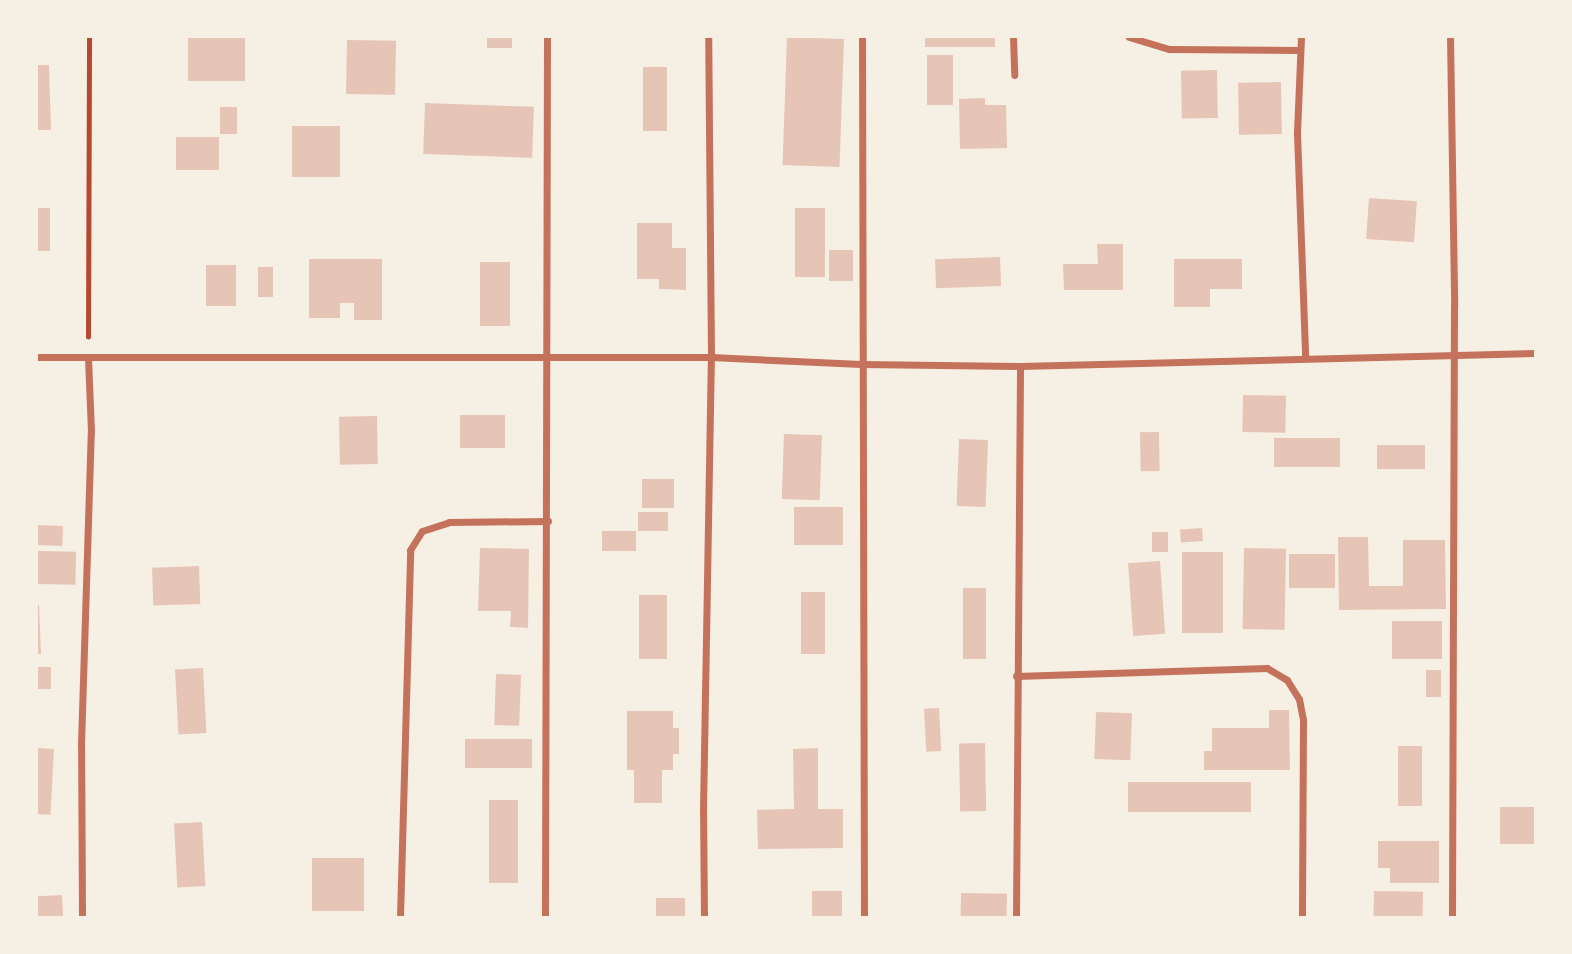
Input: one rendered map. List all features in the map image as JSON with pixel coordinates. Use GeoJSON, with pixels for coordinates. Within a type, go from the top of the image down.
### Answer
{"type":"FeatureCollection","features":[{"type":"Feature","properties":{"kind":"street"},"geometry":{"type":"LineString","coordinates":[[545,917],[547,37]]}},
{"type":"Feature","properties":{"kind":"street"},"geometry":{"type":"LineString","coordinates":[[705,917],[703,810],[711,357],[708,37]]}},
{"type":"Feature","properties":{"kind":"street"},"geometry":{"type":"LineString","coordinates":[[862,37],[864,917]]}},
{"type":"Feature","properties":{"kind":"street"},"geometry":{"type":"LineString","coordinates":[[1013,37],[1014,75]]}},
{"type":"Feature","properties":{"kind":"street"},"geometry":{"type":"LineString","coordinates":[[1129,37],[1169,49],[1300,50]]}},
{"type":"Feature","properties":{"kind":"street"},"geometry":{"type":"LineString","coordinates":[[1301,37],[1297,133],[1305,356]]}},
{"type":"Feature","properties":{"kind":"street"},"geometry":{"type":"LineString","coordinates":[[1450,37],[1453,354],[1452,917]]}},
{"type":"Feature","properties":{"kind":"street"},"geometry":{"type":"LineString","coordinates":[[37,357],[711,357],[861,364],[1020,366],[1305,356],[1535,352]]}},
{"type":"Feature","properties":{"kind":"street"},"geometry":{"type":"LineString","coordinates":[[82,917],[81,744],[91,432],[88,358]]}},
{"type":"Feature","properties":{"kind":"street"},"geometry":{"type":"LineString","coordinates":[[1016,917],[1020,366]]}},
{"type":"Feature","properties":{"kind":"street"},"geometry":{"type":"LineString","coordinates":[[400,917],[410,550],[422,531],[449,522],[548,521]]}},
{"type":"Feature","properties":{"kind":"street"},"geometry":{"type":"LineString","coordinates":[[1016,676],[1267,668],[1287,680],[1298,699],[1303,720],[1302,917]]}},
{"type":"Feature","properties":{"kind":"path"},"geometry":{"type":"LineString","coordinates":[[88,358],[89,37]]}},
{"type":"Feature","properties":{"kind":"building"},"geometry":{"type":"Polygon","coordinates":[[[188,37],[245,37],[245,81],[188,81],[188,37]]]}},
{"type":"Feature","properties":{"kind":"building"},"geometry":{"type":"Polygon","coordinates":[[[487,37],[512,37],[512,48],[487,48],[487,37]]]}},
{"type":"Feature","properties":{"kind":"building"},"geometry":{"type":"Polygon","coordinates":[[[787,37],[844,39],[839,167],[783,165],[787,37]]]}},
{"type":"Feature","properties":{"kind":"building"},"geometry":{"type":"Polygon","coordinates":[[[925,37],[995,37],[995,47],[925,47],[925,37]]]}},
{"type":"Feature","properties":{"kind":"building"},"geometry":{"type":"Polygon","coordinates":[[[347,40],[396,41],[395,95],[346,94],[347,40]]]}},
{"type":"Feature","properties":{"kind":"building"},"geometry":{"type":"Polygon","coordinates":[[[927,55],[953,55],[953,105],[927,105],[927,55]]]}},
{"type":"Feature","properties":{"kind":"building"},"geometry":{"type":"Polygon","coordinates":[[[37,65],[49,65],[51,130],[37,130],[37,65]]]}},
{"type":"Feature","properties":{"kind":"building"},"geometry":{"type":"Polygon","coordinates":[[[643,67],[667,67],[667,131],[643,131],[643,67]]]}},
{"type":"Feature","properties":{"kind":"building"},"geometry":{"type":"Polygon","coordinates":[[[1217,70],[1218,118],[1182,119],[1181,71],[1217,70]]]}},
{"type":"Feature","properties":{"kind":"building"},"geometry":{"type":"Polygon","coordinates":[[[1281,82],[1282,134],[1239,135],[1238,83],[1281,82]]]}},
{"type":"Feature","properties":{"kind":"building"},"geometry":{"type":"Polygon","coordinates":[[[985,98],[985,105],[1006,105],[1007,148],[960,149],[959,99],[985,98]]]}},
{"type":"Feature","properties":{"kind":"building"},"geometry":{"type":"Polygon","coordinates":[[[425,103],[534,107],[532,158],[423,154],[425,103]]]}},
{"type":"Feature","properties":{"kind":"building"},"geometry":{"type":"Polygon","coordinates":[[[220,107],[237,107],[237,134],[220,134],[220,107]]]}},
{"type":"Feature","properties":{"kind":"building"},"geometry":{"type":"Polygon","coordinates":[[[292,126],[340,126],[340,177],[292,177],[292,126]]]}},
{"type":"Feature","properties":{"kind":"building"},"geometry":{"type":"Polygon","coordinates":[[[176,137],[219,137],[219,170],[176,170],[176,137]]]}},
{"type":"Feature","properties":{"kind":"building"},"geometry":{"type":"Polygon","coordinates":[[[1369,198],[1417,201],[1414,242],[1366,239],[1369,198]]]}},
{"type":"Feature","properties":{"kind":"building"},"geometry":{"type":"Polygon","coordinates":[[[37,208],[50,208],[50,251],[37,251],[37,208]]]}},
{"type":"Feature","properties":{"kind":"building"},"geometry":{"type":"Polygon","coordinates":[[[795,208],[825,208],[825,277],[795,277],[795,208]]]}},
{"type":"Feature","properties":{"kind":"building"},"geometry":{"type":"Polygon","coordinates":[[[637,223],[672,223],[672,248],[686,248],[686,290],[659,289],[659,279],[637,279],[637,223]]]}},
{"type":"Feature","properties":{"kind":"building"},"geometry":{"type":"Polygon","coordinates":[[[1097,244],[1123,244],[1123,290],[1064,290],[1063,264],[1098,264],[1097,244]]]}},
{"type":"Feature","properties":{"kind":"building"},"geometry":{"type":"Polygon","coordinates":[[[829,250],[853,250],[853,281],[829,281],[829,250]]]}},
{"type":"Feature","properties":{"kind":"building"},"geometry":{"type":"Polygon","coordinates":[[[1000,257],[1001,286],[936,288],[935,259],[1000,257]]]}},
{"type":"Feature","properties":{"kind":"building"},"geometry":{"type":"Polygon","coordinates":[[[309,259],[382,259],[382,320],[354,320],[354,303],[340,303],[340,318],[309,318],[309,259]]]}},
{"type":"Feature","properties":{"kind":"building"},"geometry":{"type":"Polygon","coordinates":[[[1174,259],[1242,259],[1242,289],[1210,289],[1210,307],[1174,307],[1174,259]]]}},
{"type":"Feature","properties":{"kind":"building"},"geometry":{"type":"Polygon","coordinates":[[[480,262],[510,262],[510,326],[480,326],[480,262]]]}},
{"type":"Feature","properties":{"kind":"building"},"geometry":{"type":"Polygon","coordinates":[[[206,265],[236,265],[236,306],[206,306],[206,265]]]}},
{"type":"Feature","properties":{"kind":"building"},"geometry":{"type":"Polygon","coordinates":[[[258,267],[273,267],[273,297],[258,297],[258,267]]]}},
{"type":"Feature","properties":{"kind":"building"},"geometry":{"type":"Polygon","coordinates":[[[1243,395],[1286,396],[1285,433],[1242,432],[1243,395]]]}},
{"type":"Feature","properties":{"kind":"building"},"geometry":{"type":"Polygon","coordinates":[[[460,415],[505,415],[505,448],[460,448],[460,415]]]}},
{"type":"Feature","properties":{"kind":"building"},"geometry":{"type":"Polygon","coordinates":[[[377,416],[378,464],[340,465],[339,417],[377,416]]]}},
{"type":"Feature","properties":{"kind":"building"},"geometry":{"type":"Polygon","coordinates":[[[1140,432],[1159,432],[1160,471],[1141,471],[1140,432]]]}},
{"type":"Feature","properties":{"kind":"building"},"geometry":{"type":"Polygon","coordinates":[[[784,434],[822,435],[820,500],[782,499],[784,434]]]}},
{"type":"Feature","properties":{"kind":"building"},"geometry":{"type":"Polygon","coordinates":[[[1274,438],[1340,438],[1340,467],[1274,467],[1274,438]]]}},
{"type":"Feature","properties":{"kind":"building"},"geometry":{"type":"Polygon","coordinates":[[[959,439],[988,440],[986,507],[957,506],[959,439]]]}},
{"type":"Feature","properties":{"kind":"building"},"geometry":{"type":"Polygon","coordinates":[[[1377,445],[1425,445],[1425,469],[1377,469],[1377,445]]]}},
{"type":"Feature","properties":{"kind":"building"},"geometry":{"type":"Polygon","coordinates":[[[642,479],[674,479],[674,508],[642,508],[642,479]]]}},
{"type":"Feature","properties":{"kind":"building"},"geometry":{"type":"Polygon","coordinates":[[[794,507],[843,507],[843,545],[794,545],[794,507]]]}},
{"type":"Feature","properties":{"kind":"building"},"geometry":{"type":"Polygon","coordinates":[[[638,512],[668,512],[668,531],[638,531],[638,512]]]}},
{"type":"Feature","properties":{"kind":"building"},"geometry":{"type":"Polygon","coordinates":[[[37,525],[63,526],[62,546],[37,545],[37,525]]]}},
{"type":"Feature","properties":{"kind":"building"},"geometry":{"type":"Polygon","coordinates":[[[1202,528],[1203,541],[1181,543],[1180,530],[1202,528]]]}},
{"type":"Feature","properties":{"kind":"building"},"geometry":{"type":"Polygon","coordinates":[[[602,531],[636,531],[636,551],[602,551],[602,531]]]}},
{"type":"Feature","properties":{"kind":"building"},"geometry":{"type":"Polygon","coordinates":[[[1152,532],[1168,532],[1168,552],[1152,552],[1152,532]]]}},
{"type":"Feature","properties":{"kind":"building"},"geometry":{"type":"Polygon","coordinates":[[[1338,537],[1368,537],[1369,586],[1403,586],[1403,540],[1445,540],[1446,609],[1339,610],[1338,537]]]}},
{"type":"Feature","properties":{"kind":"building"},"geometry":{"type":"Polygon","coordinates":[[[480,548],[529,549],[528,628],[510,627],[511,611],[478,611],[480,548]]]}},
{"type":"Feature","properties":{"kind":"building"},"geometry":{"type":"Polygon","coordinates":[[[1244,548],[1286,549],[1285,630],[1243,629],[1244,548]]]}},
{"type":"Feature","properties":{"kind":"building"},"geometry":{"type":"Polygon","coordinates":[[[37,551],[76,552],[75,585],[37,584],[37,551]]]}},
{"type":"Feature","properties":{"kind":"building"},"geometry":{"type":"Polygon","coordinates":[[[1182,552],[1223,552],[1223,633],[1182,633],[1182,552]]]}},
{"type":"Feature","properties":{"kind":"building"},"geometry":{"type":"Polygon","coordinates":[[[1289,554],[1335,554],[1335,588],[1289,588],[1289,554]]]}},
{"type":"Feature","properties":{"kind":"building"},"geometry":{"type":"Polygon","coordinates":[[[1160,561],[1165,634],[1133,636],[1128,563],[1160,561]]]}},
{"type":"Feature","properties":{"kind":"building"},"geometry":{"type":"Polygon","coordinates":[[[199,566],[200,604],[153,606],[152,568],[199,566]]]}},
{"type":"Feature","properties":{"kind":"building"},"geometry":{"type":"Polygon","coordinates":[[[963,588],[986,588],[986,659],[963,659],[963,588]]]}},
{"type":"Feature","properties":{"kind":"building"},"geometry":{"type":"Polygon","coordinates":[[[801,592],[825,592],[825,654],[801,654],[801,592]]]}},
{"type":"Feature","properties":{"kind":"building"},"geometry":{"type":"Polygon","coordinates":[[[639,595],[667,595],[667,659],[639,659],[639,595]]]}},
{"type":"Feature","properties":{"kind":"building"},"geometry":{"type":"Polygon","coordinates":[[[39,605],[41,654],[37,654],[39,605]]]}},
{"type":"Feature","properties":{"kind":"building"},"geometry":{"type":"Polygon","coordinates":[[[1392,621],[1442,621],[1442,659],[1392,659],[1392,621]]]}},
{"type":"Feature","properties":{"kind":"building"},"geometry":{"type":"Polygon","coordinates":[[[37,667],[51,667],[51,689],[37,689],[37,667]]]}},
{"type":"Feature","properties":{"kind":"building"},"geometry":{"type":"Polygon","coordinates":[[[203,668],[206,733],[178,734],[175,669],[203,668]]]}},
{"type":"Feature","properties":{"kind":"building"},"geometry":{"type":"Polygon","coordinates":[[[1426,670],[1441,670],[1441,697],[1426,697],[1426,670]]]}},
{"type":"Feature","properties":{"kind":"building"},"geometry":{"type":"Polygon","coordinates":[[[496,674],[521,675],[519,726],[494,725],[496,674]]]}},
{"type":"Feature","properties":{"kind":"building"},"geometry":{"type":"Polygon","coordinates":[[[939,708],[941,751],[926,752],[924,709],[939,708]]]}},
{"type":"Feature","properties":{"kind":"building"},"geometry":{"type":"Polygon","coordinates":[[[1269,710],[1289,710],[1290,770],[1204,770],[1204,751],[1212,751],[1212,728],[1269,728],[1269,710]]]}},
{"type":"Feature","properties":{"kind":"building"},"geometry":{"type":"Polygon","coordinates":[[[627,711],[673,711],[673,728],[679,728],[679,754],[673,754],[673,770],[662,770],[662,803],[634,803],[634,770],[627,770],[627,711]]]}},
{"type":"Feature","properties":{"kind":"building"},"geometry":{"type":"Polygon","coordinates":[[[1096,712],[1132,713],[1130,760],[1094,759],[1096,712]]]}},
{"type":"Feature","properties":{"kind":"building"},"geometry":{"type":"Polygon","coordinates":[[[465,739],[532,739],[532,768],[465,768],[465,739]]]}},
{"type":"Feature","properties":{"kind":"building"},"geometry":{"type":"Polygon","coordinates":[[[959,743],[985,743],[986,811],[960,811],[959,743]]]}},
{"type":"Feature","properties":{"kind":"building"},"geometry":{"type":"Polygon","coordinates":[[[1398,746],[1422,746],[1422,806],[1398,806],[1398,746]]]}},
{"type":"Feature","properties":{"kind":"building"},"geometry":{"type":"Polygon","coordinates":[[[37,748],[54,749],[51,815],[37,814],[37,748]]]}},
{"type":"Feature","properties":{"kind":"building"},"geometry":{"type":"Polygon","coordinates":[[[818,748],[818,809],[843,809],[843,848],[758,849],[757,810],[794,809],[793,749],[818,748]]]}},
{"type":"Feature","properties":{"kind":"building"},"geometry":{"type":"Polygon","coordinates":[[[1128,782],[1251,782],[1251,812],[1128,812],[1128,782]]]}},
{"type":"Feature","properties":{"kind":"building"},"geometry":{"type":"Polygon","coordinates":[[[489,800],[518,800],[518,883],[489,883],[489,800]]]}},
{"type":"Feature","properties":{"kind":"building"},"geometry":{"type":"Polygon","coordinates":[[[1500,807],[1535,807],[1535,844],[1500,844],[1500,807]]]}},
{"type":"Feature","properties":{"kind":"building"},"geometry":{"type":"Polygon","coordinates":[[[202,822],[205,886],[177,887],[174,823],[202,822]]]}},
{"type":"Feature","properties":{"kind":"building"},"geometry":{"type":"Polygon","coordinates":[[[1378,841],[1439,841],[1439,883],[1390,883],[1390,868],[1378,868],[1378,841]]]}},
{"type":"Feature","properties":{"kind":"building"},"geometry":{"type":"Polygon","coordinates":[[[312,858],[364,858],[364,911],[312,911],[312,858]]]}},
{"type":"Feature","properties":{"kind":"building"},"geometry":{"type":"Polygon","coordinates":[[[812,891],[842,891],[842,917],[812,917],[812,891]]]}},
{"type":"Feature","properties":{"kind":"building"},"geometry":{"type":"Polygon","coordinates":[[[1374,891],[1423,892],[1423,917],[1374,917],[1374,891]]]}},
{"type":"Feature","properties":{"kind":"building"},"geometry":{"type":"Polygon","coordinates":[[[961,893],[1007,894],[1007,917],[961,917],[961,893]]]}},
{"type":"Feature","properties":{"kind":"building"},"geometry":{"type":"Polygon","coordinates":[[[62,895],[63,917],[38,917],[37,896],[62,895]]]}},
{"type":"Feature","properties":{"kind":"building"},"geometry":{"type":"Polygon","coordinates":[[[656,898],[685,898],[685,917],[656,917],[656,898]]]}}]}
